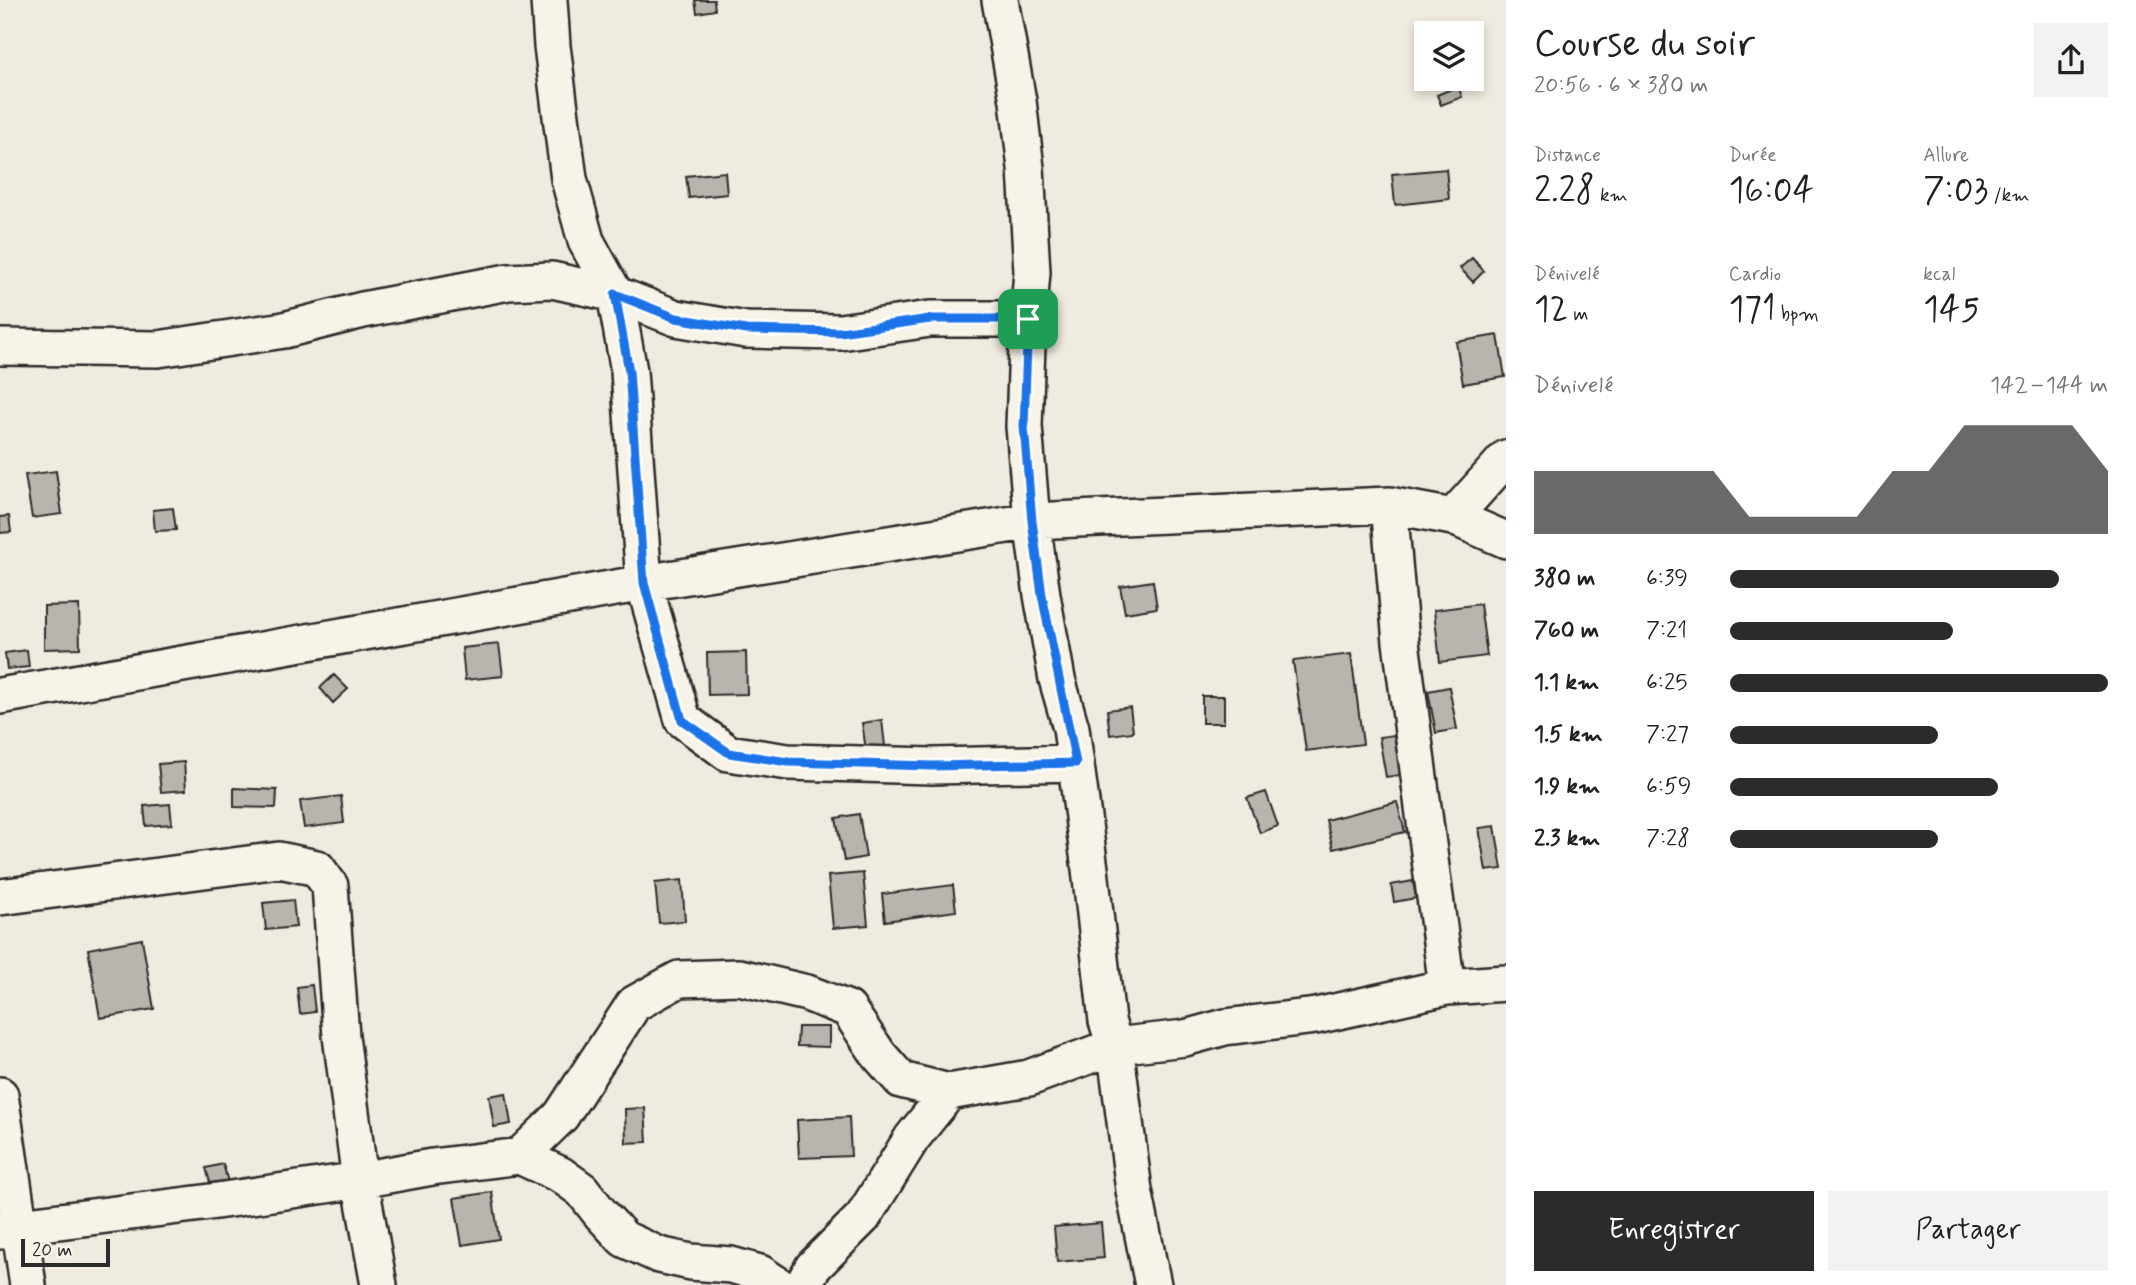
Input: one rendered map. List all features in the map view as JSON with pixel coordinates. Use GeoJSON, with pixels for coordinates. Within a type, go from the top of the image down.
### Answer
{"type":"FeatureCollection","features":[{"type":"Feature","properties":{"kind":"street"},"geometry":{"type":"LineString","coordinates":[[549,0],[552,46],[569,179],[586,241],[615,294],[629,371],[644,583],[682,720],[729,753],[788,762],[932,766],[1076,763]]}},
{"type":"Feature","properties":{"kind":"street"},"geometry":{"type":"LineString","coordinates":[[1000,0],[1018,102],[1026,168],[1032,272],[1024,426],[1032,521],[1057,679],[1076,763],[1107,1021],[1115,1046],[1134,1190],[1153,1285]]}},
{"type":"Feature","properties":{"kind":"street"},"geometry":{"type":"LineString","coordinates":[[0,347],[158,349],[284,330],[363,310],[508,282],[552,280],[615,294],[676,318],[746,330],[840,332],[930,319],[1028,319]]}},
{"type":"Feature","properties":{"kind":"street"},"geometry":{"type":"LineString","coordinates":[[1453,517],[1506,458]]}},
{"type":"Feature","properties":{"kind":"street"},"geometry":{"type":"LineString","coordinates":[[0,696],[644,583],[1032,521],[1389,505],[1453,517],[1506,540]]}},
{"type":"Feature","properties":{"kind":"street"},"geometry":{"type":"LineString","coordinates":[[1389,505],[1401,642],[1447,987]]}},
{"type":"Feature","properties":{"kind":"street"},"geometry":{"type":"LineString","coordinates":[[0,897],[279,860],[317,868],[330,886],[341,1036],[360,1180],[379,1285]]}},
{"type":"Feature","properties":{"kind":"street"},"geometry":{"type":"LineString","coordinates":[[520,1156],[561,1116],[634,1004],[679,979],[739,977],[807,993],[848,1009],[901,1080],[949,1092],[1028,1078],[1115,1046],[1185,1038],[1225,1027],[1316,1016],[1447,987],[1506,984]]}},
{"type":"Feature","properties":{"kind":"street"},"geometry":{"type":"LineString","coordinates":[[803,1285],[813,1267],[863,1217],[912,1138],[949,1092]]}},
{"type":"Feature","properties":{"kind":"street"},"geometry":{"type":"LineString","coordinates":[[0,1095],[10,1229],[27,1285]]}},
{"type":"Feature","properties":{"kind":"street"},"geometry":{"type":"LineString","coordinates":[[10,1229],[520,1156],[561,1175],[582,1190],[624,1239],[659,1255],[691,1262],[731,1265],[760,1273],[778,1285]]}},
{"type":"Feature","properties":{"kind":"building"},"geometry":{"type":"Polygon","coordinates":[[[695,0],[714,0],[715,10],[697,13],[695,0]]]}},
{"type":"Feature","properties":{"kind":"building"},"geometry":{"type":"Polygon","coordinates":[[[1446,91],[1460,91],[1462,97],[1441,105],[1437,95],[1446,91]]]}},
{"type":"Feature","properties":{"kind":"building"},"geometry":{"type":"Polygon","coordinates":[[[1446,169],[1449,199],[1395,205],[1392,174],[1446,169]]]}},
{"type":"Feature","properties":{"kind":"building"},"geometry":{"type":"Polygon","coordinates":[[[725,172],[727,194],[689,198],[686,176],[725,172]]]}},
{"type":"Feature","properties":{"kind":"building"},"geometry":{"type":"Polygon","coordinates":[[[1472,258],[1484,271],[1473,282],[1460,268],[1472,258]]]}},
{"type":"Feature","properties":{"kind":"building"},"geometry":{"type":"Polygon","coordinates":[[[1498,335],[1505,377],[1463,384],[1456,342],[1498,335]]]}},
{"type":"Feature","properties":{"kind":"building"},"geometry":{"type":"Polygon","coordinates":[[[56,471],[62,514],[32,518],[25,475],[56,471]]]}},
{"type":"Feature","properties":{"kind":"building"},"geometry":{"type":"Polygon","coordinates":[[[173,508],[176,530],[155,531],[153,510],[173,508]]]}},
{"type":"Feature","properties":{"kind":"building"},"geometry":{"type":"Polygon","coordinates":[[[9,516],[11,532],[0,533],[0,517],[9,516]]]}},
{"type":"Feature","properties":{"kind":"building"},"geometry":{"type":"Polygon","coordinates":[[[1153,581],[1157,608],[1125,613],[1120,586],[1153,581]]]}},
{"type":"Feature","properties":{"kind":"building"},"geometry":{"type":"Polygon","coordinates":[[[1480,604],[1487,656],[1440,662],[1434,610],[1480,604]]]}},
{"type":"Feature","properties":{"kind":"building"},"geometry":{"type":"Polygon","coordinates":[[[79,605],[80,648],[44,649],[44,606],[79,605]]]}},
{"type":"Feature","properties":{"kind":"building"},"geometry":{"type":"Polygon","coordinates":[[[499,644],[503,676],[465,680],[462,648],[499,644]]]}},
{"type":"Feature","properties":{"kind":"building"},"geometry":{"type":"Polygon","coordinates":[[[27,650],[29,667],[7,669],[5,653],[27,650]]]}},
{"type":"Feature","properties":{"kind":"building"},"geometry":{"type":"Polygon","coordinates":[[[746,652],[747,694],[708,695],[707,653],[746,652]]]}},
{"type":"Feature","properties":{"kind":"building"},"geometry":{"type":"Polygon","coordinates":[[[1351,654],[1363,744],[1306,751],[1293,661],[1351,654]]]}},
{"type":"Feature","properties":{"kind":"building"},"geometry":{"type":"Polygon","coordinates":[[[334,675],[348,689],[333,703],[320,688],[334,675]]]}},
{"type":"Feature","properties":{"kind":"building"},"geometry":{"type":"Polygon","coordinates":[[[1449,687],[1457,729],[1436,733],[1428,691],[1449,687]]]}},
{"type":"Feature","properties":{"kind":"building"},"geometry":{"type":"Polygon","coordinates":[[[1202,696],[1224,696],[1224,723],[1202,723],[1202,696]]]}},
{"type":"Feature","properties":{"kind":"building"},"geometry":{"type":"Polygon","coordinates":[[[1130,707],[1133,732],[1110,735],[1107,710],[1130,707]]]}},
{"type":"Feature","properties":{"kind":"building"},"geometry":{"type":"Polygon","coordinates":[[[882,720],[886,755],[867,757],[862,723],[882,720]]]}},
{"type":"Feature","properties":{"kind":"building"},"geometry":{"type":"Polygon","coordinates":[[[1394,735],[1401,775],[1386,777],[1379,737],[1394,735]]]}},
{"type":"Feature","properties":{"kind":"building"},"geometry":{"type":"Polygon","coordinates":[[[184,762],[186,790],[161,792],[158,764],[184,762]]]}},
{"type":"Feature","properties":{"kind":"building"},"geometry":{"type":"Polygon","coordinates":[[[234,788],[277,790],[276,808],[234,807],[234,788]]]}},
{"type":"Feature","properties":{"kind":"building"},"geometry":{"type":"Polygon","coordinates":[[[1266,792],[1278,826],[1260,833],[1247,798],[1266,792]]]}},
{"type":"Feature","properties":{"kind":"building"},"geometry":{"type":"Polygon","coordinates":[[[341,796],[344,823],[304,828],[300,801],[341,796]]]}},
{"type":"Feature","properties":{"kind":"building"},"geometry":{"type":"Polygon","coordinates":[[[1397,802],[1405,832],[1333,849],[1326,820],[1397,802]]]}},
{"type":"Feature","properties":{"kind":"building"},"geometry":{"type":"Polygon","coordinates":[[[170,804],[172,824],[146,826],[144,806],[170,804]]]}},
{"type":"Feature","properties":{"kind":"building"},"geometry":{"type":"Polygon","coordinates":[[[859,814],[866,857],[844,861],[836,818],[859,814]]]}},
{"type":"Feature","properties":{"kind":"building"},"geometry":{"type":"Polygon","coordinates":[[[1495,826],[1502,869],[1486,871],[1479,828],[1495,826]]]}},
{"type":"Feature","properties":{"kind":"building"},"geometry":{"type":"Polygon","coordinates":[[[863,873],[868,925],[833,928],[828,876],[863,873]]]}},
{"type":"Feature","properties":{"kind":"building"},"geometry":{"type":"Polygon","coordinates":[[[682,880],[685,921],[659,923],[655,883],[682,880]]]}},
{"type":"Feature","properties":{"kind":"building"},"geometry":{"type":"Polygon","coordinates":[[[1413,881],[1416,898],[1394,902],[1391,885],[1413,881]]]}},
{"type":"Feature","properties":{"kind":"building"},"geometry":{"type":"Polygon","coordinates":[[[953,885],[956,911],[885,921],[882,894],[953,885]]]}},
{"type":"Feature","properties":{"kind":"building"},"geometry":{"type":"Polygon","coordinates":[[[293,900],[296,927],[266,930],[263,903],[293,900]]]}},
{"type":"Feature","properties":{"kind":"building"},"geometry":{"type":"Polygon","coordinates":[[[142,939],[154,1009],[100,1018],[88,949],[142,939]]]}},
{"type":"Feature","properties":{"kind":"building"},"geometry":{"type":"Polygon","coordinates":[[[312,985],[315,1012],[300,1014],[297,987],[312,985]]]}},
{"type":"Feature","properties":{"kind":"building"},"geometry":{"type":"Polygon","coordinates":[[[798,1027],[829,1027],[829,1047],[797,1046],[798,1027]]]}},
{"type":"Feature","properties":{"kind":"building"},"geometry":{"type":"Polygon","coordinates":[[[506,1093],[511,1124],[494,1127],[489,1096],[506,1093]]]}},
{"type":"Feature","properties":{"kind":"building"},"geometry":{"type":"Polygon","coordinates":[[[645,1108],[647,1142],[626,1143],[625,1109],[645,1108]]]}},
{"type":"Feature","properties":{"kind":"building"},"geometry":{"type":"Polygon","coordinates":[[[849,1117],[851,1156],[799,1158],[797,1120],[849,1117]]]}},
{"type":"Feature","properties":{"kind":"building"},"geometry":{"type":"Polygon","coordinates":[[[223,1164],[228,1182],[211,1186],[206,1168],[223,1164]]]}},
{"type":"Feature","properties":{"kind":"building"},"geometry":{"type":"Polygon","coordinates":[[[492,1192],[499,1239],[462,1245],[454,1198],[492,1192]]]}},
{"type":"Feature","properties":{"kind":"building"},"geometry":{"type":"Polygon","coordinates":[[[1101,1223],[1104,1258],[1057,1262],[1054,1227],[1101,1223]]]}},
{"type":"Feature","properties":{"kind":"route"},"geometry":{"type":"LineString","coordinates":[[615,294],[676,318],[746,330],[840,332],[930,319],[1028,319],[1024,426],[1032,521],[1057,679],[1076,763],[932,766],[788,762],[729,753],[682,720],[644,583],[629,371],[615,294]]}}]}
